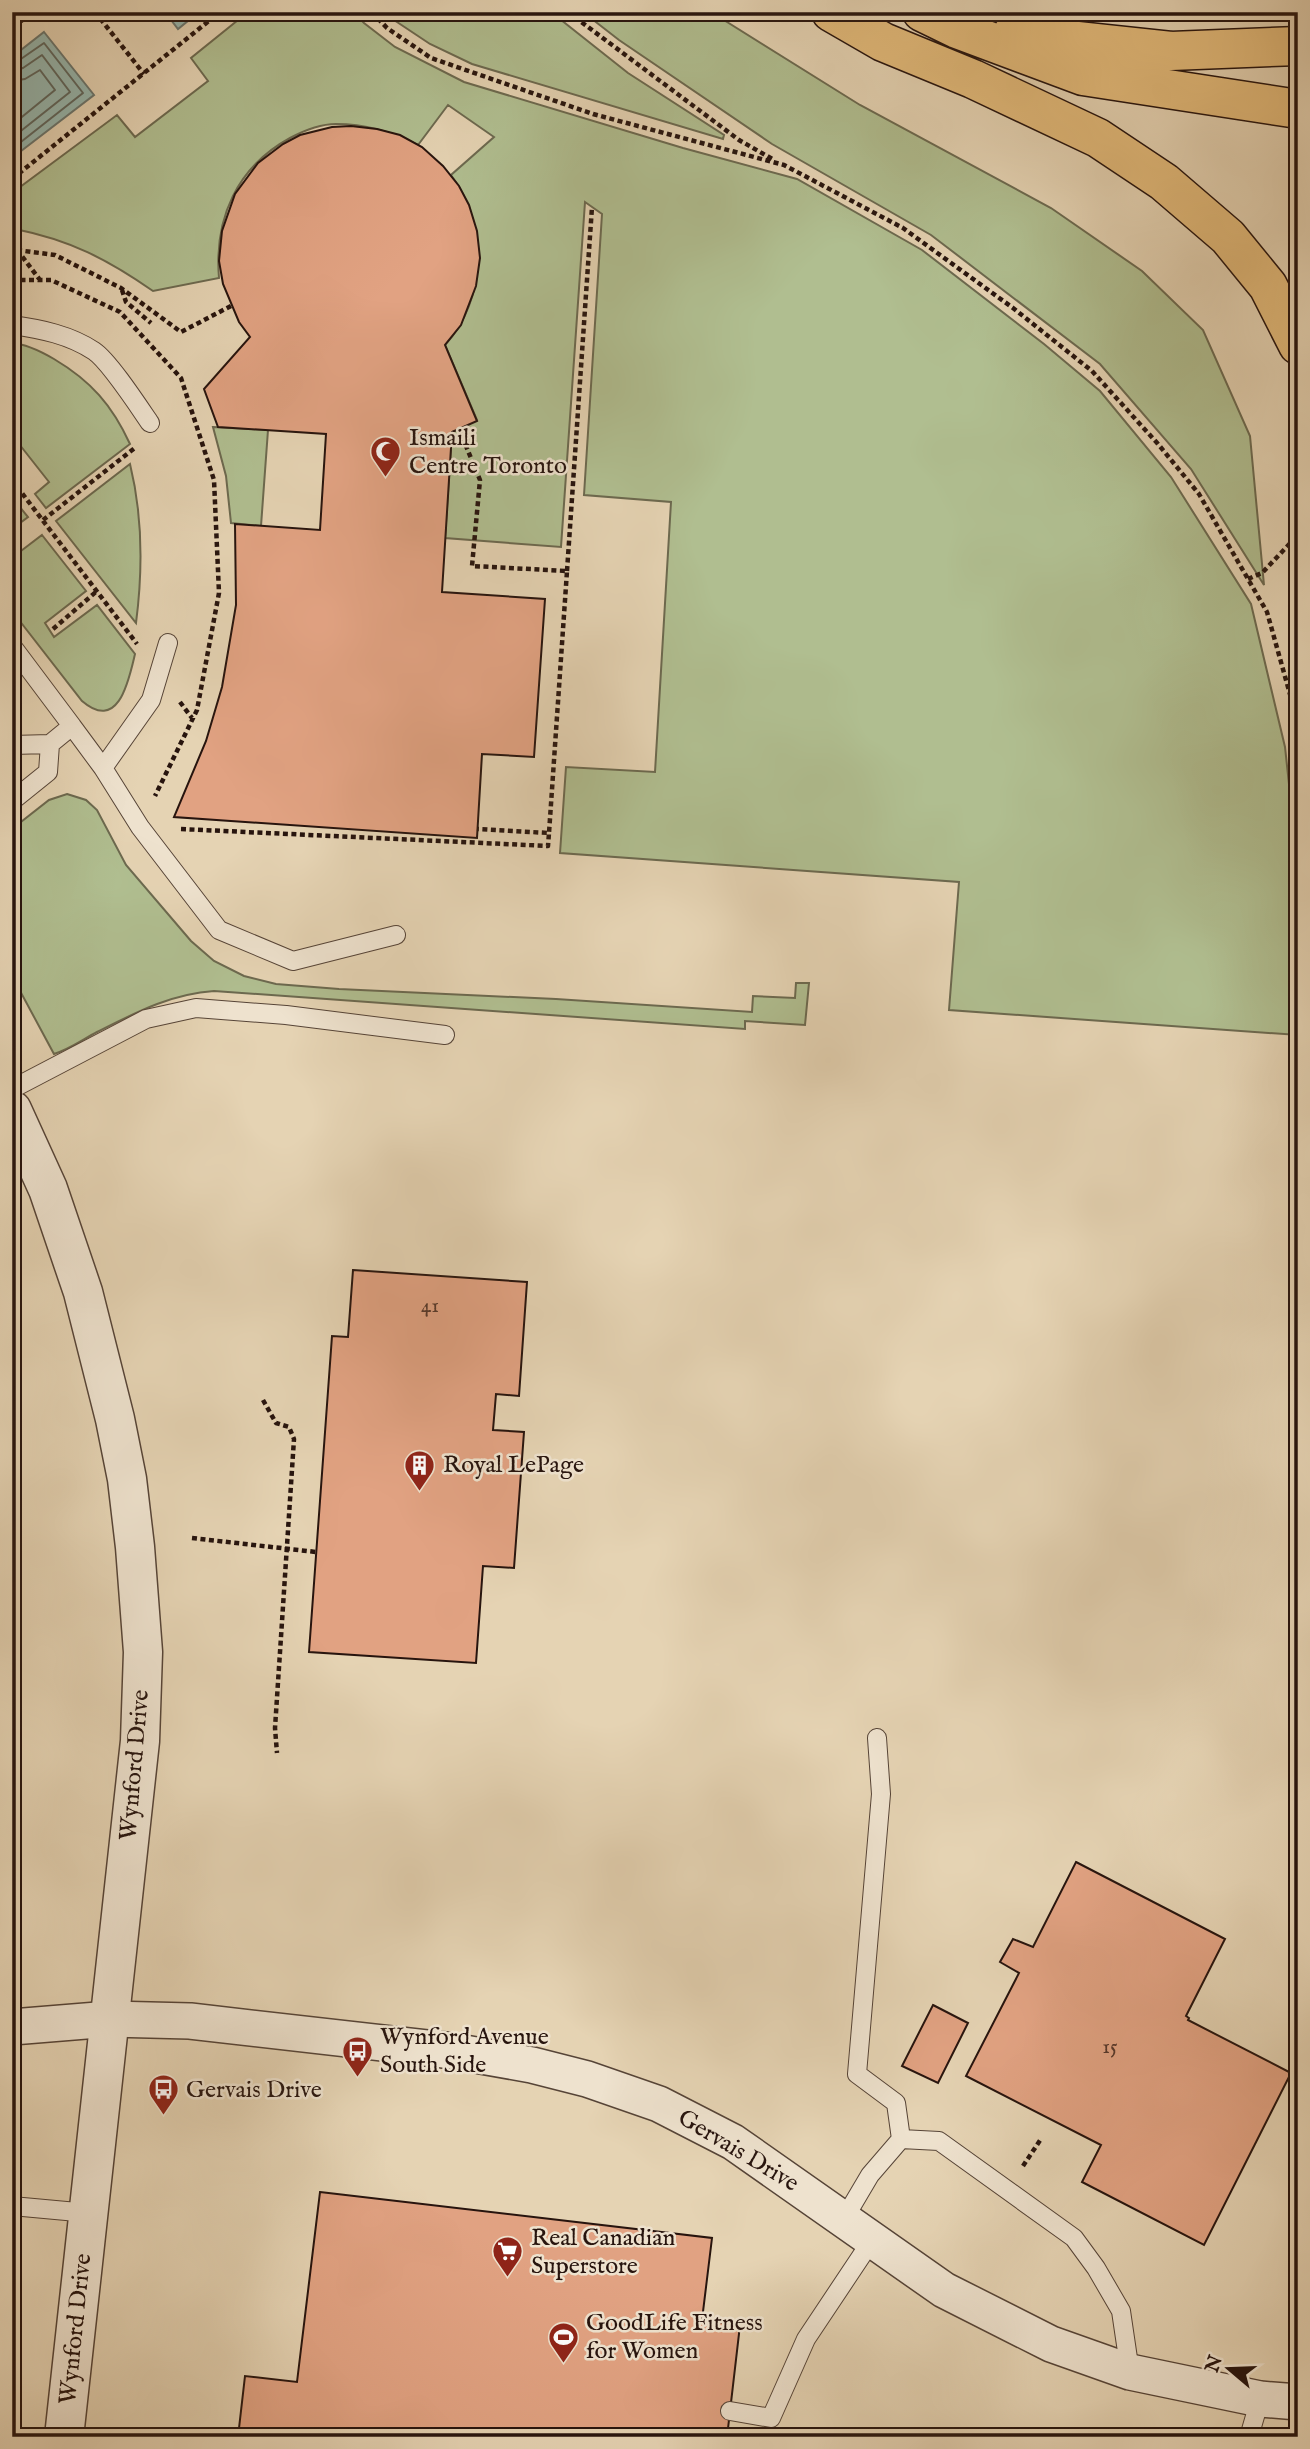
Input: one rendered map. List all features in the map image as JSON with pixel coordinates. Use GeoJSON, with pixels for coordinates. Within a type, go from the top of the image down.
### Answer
{"type":"FeatureCollection","features":[{"type":"Feature","properties":{"kind":"highway"},"geometry":{"type":"LineString","coordinates":[[831,12],[883,42],[973,79],[1098,138],[1164,182],[1228,237],[1268,286],[1298,345]]}},
{"type":"Feature","properties":{"kind":"highway"},"geometry":{"type":"LineString","coordinates":[[922,12],[957,29],[1083,76],[1298,109]]}},
{"type":"Feature","properties":{"kind":"highway"},"geometry":{"type":"LineString","coordinates":[[957,29],[1171,51],[1298,46]]}},
{"type":"Feature","properties":{"kind":"street","name":"Wynford Drive"},"geometry":{"type":"LineString","coordinates":[[12,1110],[48,1189],[83,1293],[118,1431],[135,1547],[143,1652],[140,1741],[64,2437]]}},
{"type":"Feature","properties":{"kind":"street","name":"Gervais Drive"},"geometry":{"type":"LineString","coordinates":[[12,2027],[110,2019],[190,2021],[453,2051],[532,2065],[587,2079],[659,2104],[733,2142],[944,2290],[1051,2344],[1130,2372],[1260,2399],[1298,2402]]}},
{"type":"Feature","properties":{"kind":"lane"},"geometry":{"type":"LineString","coordinates":[[12,325],[48,330],[96,352],[132,396],[150,424]]}},
{"type":"Feature","properties":{"kind":"lane"},"geometry":{"type":"LineString","coordinates":[[103,768],[151,701],[169,643]]}},
{"type":"Feature","properties":{"kind":"lane"},"geometry":{"type":"LineString","coordinates":[[12,646],[103,768],[140,827],[219,930],[293,961],[396,935]]}},
{"type":"Feature","properties":{"kind":"lane"},"geometry":{"type":"LineString","coordinates":[[12,745],[50,744],[72,726]]}},
{"type":"Feature","properties":{"kind":"lane"},"geometry":{"type":"LineString","coordinates":[[12,801],[48,772],[50,744]]}},
{"type":"Feature","properties":{"kind":"lane"},"geometry":{"type":"LineString","coordinates":[[12,1089],[146,1019],[196,1008],[286,1015],[445,1035]]}},
{"type":"Feature","properties":{"kind":"lane"},"geometry":{"type":"LineString","coordinates":[[844,2219],[870,2175],[901,2139],[896,2103],[857,2074],[881,1794],[877,1738]]}},
{"type":"Feature","properties":{"kind":"lane"},"geometry":{"type":"LineString","coordinates":[[901,2139],[939,2141],[1074,2238],[1122,2311],[1130,2372]]}},
{"type":"Feature","properties":{"kind":"lane"},"geometry":{"type":"LineString","coordinates":[[12,2206],[88,2213]]}},
{"type":"Feature","properties":{"kind":"lane"},"geometry":{"type":"LineString","coordinates":[[772,2437],[771,2418],[806,2339],[872,2240]]}},
{"type":"Feature","properties":{"kind":"lane"},"geometry":{"type":"LineString","coordinates":[[1249,2437],[1260,2399]]}},
{"type":"Feature","properties":{"kind":"lane"},"geometry":{"type":"LineString","coordinates":[[730,2411],[771,2418]]}},
{"type":"Feature","properties":{"kind":"path"},"geometry":{"type":"LineString","coordinates":[[13,26],[33,12]]}},
{"type":"Feature","properties":{"kind":"path"},"geometry":{"type":"LineString","coordinates":[[95,12],[144,74]]}},
{"type":"Feature","properties":{"kind":"path"},"geometry":{"type":"LineString","coordinates":[[12,179],[220,12]]}},
{"type":"Feature","properties":{"kind":"path"},"geometry":{"type":"LineString","coordinates":[[372,12],[387,27],[430,58],[593,114],[784,165]]}},
{"type":"Feature","properties":{"kind":"path"},"geometry":{"type":"LineString","coordinates":[[568,12],[739,140],[903,228],[1013,308],[1092,371],[1199,494],[1267,612],[1298,723]]}},
{"type":"Feature","properties":{"kind":"path"},"geometry":{"type":"LineString","coordinates":[[12,280],[51,280],[120,312],[181,378],[214,480],[219,593],[197,710],[140,827],[548,846],[592,207]]}},
{"type":"Feature","properties":{"kind":"path"},"geometry":{"type":"LineString","coordinates":[[12,243],[40,280]]}},
{"type":"Feature","properties":{"kind":"path"},"geometry":{"type":"LineString","coordinates":[[17,250],[55,255],[121,288],[181,332],[231,306]]}},
{"type":"Feature","properties":{"kind":"path"},"geometry":{"type":"LineString","coordinates":[[121,288],[126,302],[151,323]]}},
{"type":"Feature","properties":{"kind":"path"},"geometry":{"type":"LineString","coordinates":[[180,411],[189,404]]}},
{"type":"Feature","properties":{"kind":"path"},"geometry":{"type":"LineString","coordinates":[[459,429],[480,480],[472,566],[568,571]]}},
{"type":"Feature","properties":{"kind":"path"},"geometry":{"type":"LineString","coordinates":[[43,520],[143,441]]}},
{"type":"Feature","properties":{"kind":"path"},"geometry":{"type":"LineString","coordinates":[[12,480],[192,718]]}},
{"type":"Feature","properties":{"kind":"path"},"geometry":{"type":"LineString","coordinates":[[1248,579],[1262,573],[1298,535]]}},
{"type":"Feature","properties":{"kind":"path"},"geometry":{"type":"LineString","coordinates":[[53,628],[97,591]]}},
{"type":"Feature","properties":{"kind":"path"},"geometry":{"type":"LineString","coordinates":[[477,830],[549,833]]}},
{"type":"Feature","properties":{"kind":"path"},"geometry":{"type":"LineString","coordinates":[[263,1400],[275,1423],[289,1427],[294,1439],[275,1728],[277,1753]]}},
{"type":"Feature","properties":{"kind":"path"},"geometry":{"type":"LineString","coordinates":[[192,1538],[316,1552]]}},
{"type":"Feature","properties":{"kind":"green space"},"geometry":{"type":"Polygon","coordinates":[[[248,12],[354,12],[395,47],[464,82],[683,148],[797,179],[922,250],[1100,391],[1171,477],[1251,604],[1285,747],[1298,868],[1298,1035],[949,1010],[959,882],[560,853],[566,767],[655,772],[671,502],[584,495],[602,214],[585,202],[561,547],[445,538],[452,432],[477,420],[445,345],[459,327],[469,306],[478,261],[472,215],[451,175],[494,137],[448,105],[418,145],[379,130],[336,124],[306,130],[272,150],[243,179],[225,215],[218,256],[219,278],[153,291],[120,269],[87,252],[15,229],[12,225],[12,193],[117,115],[135,137],[208,81],[191,58],[248,12]]]}},
{"type":"Feature","properties":{"kind":"green space"},"geometry":{"type":"Polygon","coordinates":[[[382,12],[551,12],[628,73],[724,135],[723,139],[472,64],[430,44],[382,12]]]}},
{"type":"Feature","properties":{"kind":"green space"},"geometry":{"type":"Polygon","coordinates":[[[583,12],[711,12],[860,105],[1051,208],[1142,271],[1203,330],[1250,436],[1264,585],[1191,469],[1100,364],[931,235],[772,144],[619,40],[583,12]]]}},
{"type":"Feature","properties":{"kind":"green space"},"geometry":{"type":"Polygon","coordinates":[[[12,343],[44,354],[90,385],[116,417],[130,444],[46,508],[35,494],[49,482],[12,435],[12,343]]]}},
{"type":"Feature","properties":{"kind":"green space"},"geometry":{"type":"Polygon","coordinates":[[[213,427],[268,430],[261,526],[231,523],[226,476],[213,427]]]}},
{"type":"Feature","properties":{"kind":"green space"},"geometry":{"type":"Polygon","coordinates":[[[130,464],[140,543],[136,623],[56,521],[130,464]]]}},
{"type":"Feature","properties":{"kind":"green space"},"geometry":{"type":"Polygon","coordinates":[[[19,506],[28,517],[12,529],[12,511],[19,506]]]}},
{"type":"Feature","properties":{"kind":"green space"},"geometry":{"type":"Polygon","coordinates":[[[42,535],[86,591],[45,623],[54,637],[97,605],[135,654],[120,699],[105,711],[95,709],[82,701],[12,611],[12,549],[17,554],[42,535]]]}},
{"type":"Feature","properties":{"kind":"green space"},"geometry":{"type":"Polygon","coordinates":[[[67,794],[86,800],[97,810],[126,865],[191,941],[214,961],[244,976],[276,984],[339,989],[752,1012],[753,996],[795,998],[796,983],[809,983],[805,1025],[745,1021],[745,1029],[214,991],[182,996],[153,1006],[54,1054],[12,976],[12,829],[49,800],[67,794]]]}},
{"type":"Feature","properties":{"kind":"water"},"geometry":{"type":"Polygon","coordinates":[[[165,12],[199,12],[178,29],[165,12]]]}},
{"type":"Feature","properties":{"kind":"water"},"geometry":{"type":"Polygon","coordinates":[[[44,32],[94,95],[12,158],[12,57],[44,32]]]}},
{"type":"Feature","properties":{"kind":"building","name":"Ismaili Centre Toronto"},"geometry":{"type":"Polygon","coordinates":[[[351,126],[400,135],[422,147],[443,166],[459,186],[469,205],[477,231],[480,258],[476,286],[461,325],[445,345],[477,421],[452,432],[442,592],[545,599],[534,757],[482,754],[477,838],[174,817],[206,741],[222,687],[236,605],[235,524],[320,530],[326,434],[218,427],[204,389],[250,337],[239,322],[223,284],[219,261],[222,231],[235,194],[258,163],[300,135],[332,127],[351,126]]]}},
{"type":"Feature","properties":{"kind":"building","name":"Royal LePage"},"geometry":{"type":"Polygon","coordinates":[[[353,1270],[527,1282],[519,1396],[496,1394],[493,1430],[524,1432],[514,1568],[483,1566],[476,1663],[309,1652],[332,1336],[348,1337],[353,1270]]]}},
{"type":"Feature","properties":{"kind":"building"},"geometry":{"type":"Polygon","coordinates":[[[1076,1862],[1225,1939],[1186,2016],[1188,2020],[1291,2073],[1204,2245],[1082,2182],[1101,2145],[966,2076],[1019,1973],[1000,1962],[1013,1939],[1033,1947],[1076,1862]]]}},
{"type":"Feature","properties":{"kind":"building"},"geometry":{"type":"Polygon","coordinates":[[[933,2005],[968,2023],[938,2083],[902,2066],[933,2005]]]}},
{"type":"Feature","properties":{"kind":"building","name":"Real Canadian Superstore"},"geometry":{"type":"Polygon","coordinates":[[[320,2192],[712,2238],[702,2320],[740,2325],[727,2437],[238,2437],[245,2376],[297,2382],[320,2192]]]}},
{"type":"Feature","properties":{"kind":"place","name":"Ismaili Centre Toronto"},"geometry":{"type":"Point","coordinates":[386,479]}},
{"type":"Feature","properties":{"kind":"place","name":"Royal LePage"},"geometry":{"type":"Point","coordinates":[420,1492]}},
{"type":"Feature","properties":{"kind":"place","name":"Wynford Avenue South Side"},"geometry":{"type":"Point","coordinates":[357,2078]}},
{"type":"Feature","properties":{"kind":"place","name":"Gervais Drive"},"geometry":{"type":"Point","coordinates":[163,2117]}},
{"type":"Feature","properties":{"kind":"place","name":"Real Canadian Superstore"},"geometry":{"type":"Point","coordinates":[508,2279]}},
{"type":"Feature","properties":{"kind":"place","name":"GoodLife Fitness for Women"},"geometry":{"type":"Point","coordinates":[563,2364]}}]}
